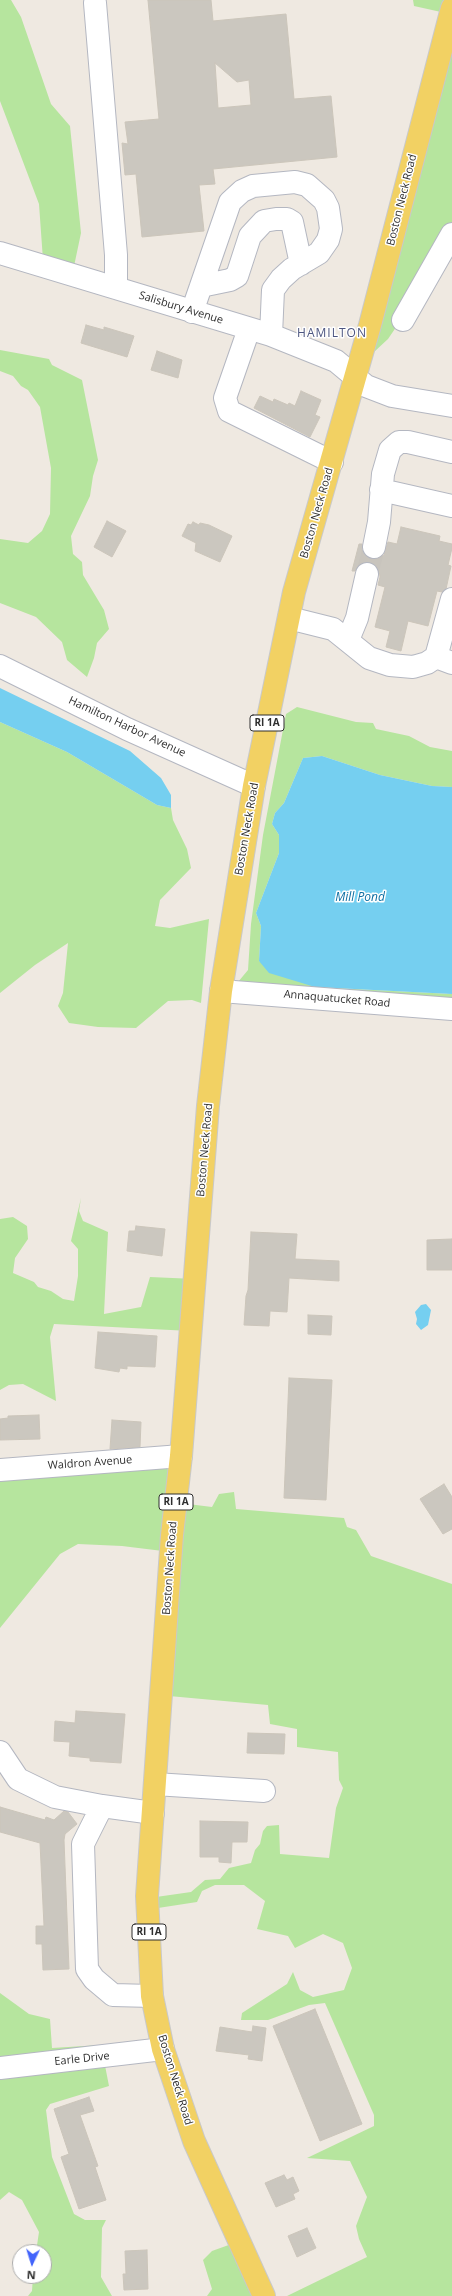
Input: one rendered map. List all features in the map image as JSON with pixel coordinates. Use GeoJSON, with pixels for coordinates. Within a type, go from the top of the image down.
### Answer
{"type":"FeatureCollection","features":[{"type":"Feature","properties":{"kind":"main road","name":"Boston Neck Road"},"geometry":{"type":"LineString","coordinates":[[264,2296],[194,2141],[163,2049],[152,1996],[147,1896],[172,1535],[181,1456],[208,1106],[221,991],[254,786],[294,592],[355,378],[452,8]]}},
{"type":"Feature","properties":{"kind":"street"},"geometry":{"type":"LineString","coordinates":[[95,3],[116,255],[116,288]]}},
{"type":"Feature","properties":{"kind":"street"},"geometry":{"type":"LineString","coordinates":[[192,312],[230,202],[242,191],[253,186],[295,182],[308,185],[324,200],[330,216],[328,240],[319,253],[300,264],[281,279],[273,290],[271,335]]}},
{"type":"Feature","properties":{"kind":"street"},"geometry":{"type":"LineString","coordinates":[[201,286],[230,280],[237,276],[250,236],[264,221],[287,219],[292,222],[300,264]]}},
{"type":"Feature","properties":{"kind":"street"},"geometry":{"type":"LineString","coordinates":[[403,320],[452,234]]}},
{"type":"Feature","properties":{"kind":"street","name":"Salisbury Avenue"},"geometry":{"type":"LineString","coordinates":[[0,253],[271,335],[336,361],[366,386],[392,396],[452,406]]}},
{"type":"Feature","properties":{"kind":"street"},"geometry":{"type":"LineString","coordinates":[[249,329],[225,398],[229,410],[332,462]]}},
{"type":"Feature","properties":{"kind":"street"},"geometry":{"type":"LineString","coordinates":[[374,547],[379,522],[383,474],[390,450],[399,442],[408,442],[452,452]]}},
{"type":"Feature","properties":{"kind":"street"},"geometry":{"type":"LineString","coordinates":[[381,490],[452,506]]}},
{"type":"Feature","properties":{"kind":"street"},"geometry":{"type":"LineString","coordinates":[[348,640],[357,618],[367,574]]}},
{"type":"Feature","properties":{"kind":"street"},"geometry":{"type":"LineString","coordinates":[[289,618],[333,629],[369,658],[390,665],[413,667],[444,660],[452,599]]}},
{"type":"Feature","properties":{"kind":"street","name":"Hamilton Harbor Avenue"},"geometry":{"type":"LineString","coordinates":[[0,666],[127,729],[254,786]]}},
{"type":"Feature","properties":{"kind":"street","name":"Annaquatucket Road"},"geometry":{"type":"LineString","coordinates":[[221,991],[452,1009]]}},
{"type":"Feature","properties":{"kind":"street","name":"Waldron Avenue"},"geometry":{"type":"LineString","coordinates":[[0,1470],[181,1456]]}},
{"type":"Feature","properties":{"kind":"street"},"geometry":{"type":"LineString","coordinates":[[0,1752],[18,1779],[55,1797],[102,1806],[153,1813]]}},
{"type":"Feature","properties":{"kind":"street"},"geometry":{"type":"LineString","coordinates":[[155,1784],[264,1792]]}},
{"type":"Feature","properties":{"kind":"street"},"geometry":{"type":"LineString","coordinates":[[102,1806],[83,1844],[87,1969],[94,1980],[113,1996],[152,1996]]}},
{"type":"Feature","properties":{"kind":"street","name":"Earle Drive"},"geometry":{"type":"LineString","coordinates":[[0,2068],[163,2049]]}},
{"type":"Feature","properties":{"kind":"green space"},"geometry":{"type":"Polygon","coordinates":[[[0,0],[11,0],[21,17],[51,104],[70,126],[81,233],[73,271],[43,260],[39,204],[0,101],[0,0]]]}},
{"type":"Feature","properties":{"kind":"green space"},"geometry":{"type":"Polygon","coordinates":[[[413,0],[452,0],[452,245],[388,339],[374,352],[368,354],[450,14],[414,6],[413,0]]]}},
{"type":"Feature","properties":{"kind":"green space"},"geometry":{"type":"Polygon","coordinates":[[[0,350],[49,359],[52,365],[82,380],[98,460],[93,476],[90,496],[71,536],[73,554],[82,562],[83,575],[104,610],[109,629],[97,643],[94,658],[87,677],[67,660],[62,642],[36,617],[0,603],[0,539],[28,543],[42,531],[50,514],[51,468],[40,407],[28,390],[21,386],[13,376],[0,371],[0,350]]]}},
{"type":"Feature","properties":{"kind":"green space"},"geometry":{"type":"Polygon","coordinates":[[[297,707],[356,722],[373,723],[376,729],[409,736],[430,747],[452,751],[452,787],[432,786],[380,775],[322,756],[303,758],[284,803],[275,813],[272,824],[279,835],[279,853],[256,913],[261,926],[259,961],[315,987],[452,994],[452,1011],[233,988],[248,970],[251,924],[263,835],[286,714],[297,707]]]}},
{"type":"Feature","properties":{"kind":"green space"},"geometry":{"type":"Polygon","coordinates":[[[0,722],[67,752],[157,805],[171,808],[173,820],[187,849],[191,868],[160,900],[155,926],[170,928],[209,919],[201,1003],[192,1000],[168,1001],[136,1028],[98,1027],[69,1023],[58,1006],[63,993],[68,943],[35,965],[0,993],[0,722]]]}},
{"type":"Feature","properties":{"kind":"green space"},"geometry":{"type":"Polygon","coordinates":[[[81,1198],[79,1211],[83,1221],[108,1232],[104,1314],[141,1307],[150,1277],[195,1279],[190,1331],[54,1324],[50,1337],[56,1401],[23,1384],[9,1385],[0,1390],[0,1219],[13,1217],[27,1226],[28,1239],[15,1258],[13,1273],[34,1282],[38,1287],[51,1291],[63,1299],[74,1301],[78,1276],[78,1249],[71,1241],[81,1198]]]}},
{"type":"Feature","properties":{"kind":"green space"},"geometry":{"type":"Polygon","coordinates":[[[170,1459],[180,1503],[212,1507],[219,1494],[234,1492],[236,1509],[344,1518],[347,1527],[356,1530],[371,1556],[452,1584],[452,2296],[287,2296],[367,2257],[359,2239],[356,2226],[367,2197],[350,2161],[307,2158],[374,2126],[374,2115],[325,2003],[309,2005],[268,2020],[241,2020],[242,2013],[287,1984],[293,1972],[300,1990],[313,1997],[344,1990],[352,1968],[343,1943],[323,1934],[295,1948],[288,1936],[257,1929],[265,1901],[244,1885],[215,1885],[202,1891],[197,1902],[158,1908],[156,1897],[191,1892],[205,1880],[220,1879],[229,1868],[251,1863],[255,1850],[260,1844],[263,1831],[267,1826],[279,1825],[280,1854],[329,1858],[336,1808],[343,1788],[339,1780],[338,1752],[297,1747],[297,1729],[270,1724],[268,1705],[169,1696],[171,1552],[122,1546],[78,1544],[60,1554],[0,1628],[0,1471],[170,1459]]]}},
{"type":"Feature","properties":{"kind":"green space"},"geometry":{"type":"Polygon","coordinates":[[[0,1993],[29,2014],[50,2019],[52,2048],[101,2045],[109,2086],[50,2104],[46,2110],[52,2157],[74,2214],[85,2220],[106,2220],[102,2228],[101,2277],[112,2296],[28,2296],[32,2291],[32,2284],[52,2284],[52,2244],[37,2244],[39,2232],[22,2200],[9,2192],[0,2200],[0,1993]]]}},
{"type":"Feature","properties":{"kind":"green space"},"geometry":{"type":"Polygon","coordinates":[[[237,2242],[263,2296],[207,2296],[212,2289],[203,2260],[212,2251],[237,2242]]]}},
{"type":"Feature","properties":{"kind":"water"},"geometry":{"type":"Polygon","coordinates":[[[0,688],[130,751],[161,778],[171,795],[171,808],[157,805],[67,752],[0,722],[0,688]]]}},
{"type":"Feature","properties":{"kind":"water","name":"Mill Pond"},"geometry":{"type":"Polygon","coordinates":[[[322,756],[380,775],[432,786],[452,787],[452,994],[315,987],[269,973],[259,961],[261,926],[256,913],[279,853],[279,835],[272,824],[275,813],[284,803],[303,758],[322,756]]]}},
{"type":"Feature","properties":{"kind":"water"},"geometry":{"type":"Polygon","coordinates":[[[426,1304],[431,1310],[428,1325],[421,1330],[416,1324],[417,1319],[415,1312],[421,1305],[426,1304]]]}},
{"type":"Feature","properties":{"kind":"building"},"geometry":{"type":"Polygon","coordinates":[[[148,0],[211,0],[213,21],[286,14],[294,99],[331,96],[337,157],[213,169],[215,184],[199,185],[204,231],[142,237],[136,174],[125,175],[122,143],[128,144],[125,122],[159,119],[148,0]],[[215,63],[218,108],[251,105],[249,80],[237,82],[215,63]]]}},
{"type":"Feature","properties":{"kind":"building"},"geometry":{"type":"Polygon","coordinates":[[[86,325],[104,330],[104,327],[134,336],[127,357],[81,343],[86,325]]]}},
{"type":"Feature","properties":{"kind":"building"},"geometry":{"type":"Polygon","coordinates":[[[157,351],[182,360],[178,378],[151,370],[157,351]]]}},
{"type":"Feature","properties":{"kind":"building"},"geometry":{"type":"Polygon","coordinates":[[[301,391],[321,400],[315,415],[320,417],[310,437],[254,408],[260,396],[273,402],[274,399],[288,405],[289,403],[295,406],[301,391]]]}},
{"type":"Feature","properties":{"kind":"building"},"geometry":{"type":"Polygon","coordinates":[[[107,521],[126,531],[112,557],[94,547],[107,521]]]}},
{"type":"Feature","properties":{"kind":"building"},"geometry":{"type":"Polygon","coordinates":[[[193,522],[199,525],[200,523],[209,525],[232,536],[220,562],[195,551],[196,543],[182,536],[188,524],[191,525],[193,522]]]}},
{"type":"Feature","properties":{"kind":"building"},"geometry":{"type":"Polygon","coordinates":[[[401,527],[440,536],[439,541],[452,544],[452,548],[448,565],[451,566],[446,589],[442,592],[437,591],[428,626],[408,621],[401,651],[386,647],[390,631],[375,627],[385,587],[378,585],[380,577],[379,570],[375,565],[369,562],[363,562],[355,571],[352,571],[359,544],[362,544],[362,551],[366,557],[378,559],[384,555],[388,542],[397,544],[401,527]]]}},
{"type":"Feature","properties":{"kind":"building"},"geometry":{"type":"Polygon","coordinates":[[[136,1226],[165,1229],[162,1256],[127,1251],[129,1231],[135,1231],[136,1226]]]}},
{"type":"Feature","properties":{"kind":"building"},"geometry":{"type":"Polygon","coordinates":[[[251,1232],[297,1234],[295,1259],[339,1261],[339,1281],[289,1278],[287,1312],[270,1311],[269,1326],[244,1325],[246,1296],[248,1290],[251,1232]]]}},
{"type":"Feature","properties":{"kind":"building"},"geometry":{"type":"Polygon","coordinates":[[[452,1239],[452,1270],[427,1270],[427,1240],[452,1239]]]}},
{"type":"Feature","properties":{"kind":"building"},"geometry":{"type":"Polygon","coordinates":[[[308,1315],[332,1316],[331,1335],[308,1334],[308,1315]]]}},
{"type":"Feature","properties":{"kind":"building"},"geometry":{"type":"Polygon","coordinates":[[[98,1332],[157,1336],[155,1367],[127,1366],[127,1369],[120,1368],[119,1372],[95,1368],[98,1332]]]}},
{"type":"Feature","properties":{"kind":"building"},"geometry":{"type":"Polygon","coordinates":[[[289,1378],[332,1380],[326,1500],[284,1498],[289,1378]]]}},
{"type":"Feature","properties":{"kind":"building"},"geometry":{"type":"Polygon","coordinates":[[[39,1415],[40,1439],[0,1440],[0,1419],[8,1418],[8,1416],[39,1415]]]}},
{"type":"Feature","properties":{"kind":"building"},"geometry":{"type":"Polygon","coordinates":[[[112,1420],[141,1422],[140,1447],[110,1449],[112,1420]]]}},
{"type":"Feature","properties":{"kind":"building"},"geometry":{"type":"Polygon","coordinates":[[[444,1484],[452,1497],[452,1529],[443,1534],[420,1499],[444,1484]]]}},
{"type":"Feature","properties":{"kind":"building"},"geometry":{"type":"Polygon","coordinates":[[[76,1711],[125,1714],[121,1763],[90,1761],[90,1758],[69,1756],[70,1742],[54,1741],[55,1721],[75,1723],[76,1711]]]}},
{"type":"Feature","properties":{"kind":"building"},"geometry":{"type":"Polygon","coordinates":[[[248,1733],[285,1734],[284,1754],[247,1753],[248,1733]]]}},
{"type":"Feature","properties":{"kind":"building"},"geometry":{"type":"Polygon","coordinates":[[[0,1807],[45,1820],[46,1817],[54,1820],[64,1811],[68,1812],[77,1824],[65,1834],[64,1840],[69,1969],[43,1970],[42,1944],[36,1944],[36,1926],[44,1926],[40,1843],[0,1832],[0,1807]]]}},
{"type":"Feature","properties":{"kind":"building"},"geometry":{"type":"Polygon","coordinates":[[[200,1821],[248,1822],[247,1842],[232,1842],[231,1863],[219,1862],[219,1857],[200,1857],[200,1821]]]}},
{"type":"Feature","properties":{"kind":"building"},"geometry":{"type":"Polygon","coordinates":[[[315,2009],[362,2124],[320,2141],[273,2026],[315,2009]]]}},
{"type":"Feature","properties":{"kind":"building"},"geometry":{"type":"Polygon","coordinates":[[[253,2026],[266,2028],[262,2061],[248,2059],[249,2055],[216,2051],[220,2027],[252,2032],[253,2026]]]}},
{"type":"Feature","properties":{"kind":"building"},"geometry":{"type":"Polygon","coordinates":[[[89,2097],[94,2111],[80,2115],[98,2166],[95,2167],[106,2200],[79,2209],[61,2157],[69,2154],[54,2109],[89,2097]]]}},
{"type":"Feature","properties":{"kind":"building"},"geometry":{"type":"Polygon","coordinates":[[[284,2175],[287,2180],[293,2177],[299,2191],[293,2194],[295,2199],[276,2207],[265,2183],[284,2175]]]}},
{"type":"Feature","properties":{"kind":"building"},"geometry":{"type":"Polygon","coordinates":[[[307,2228],[316,2248],[297,2257],[288,2236],[307,2228]]]}},
{"type":"Feature","properties":{"kind":"building"},"geometry":{"type":"Polygon","coordinates":[[[147,2250],[148,2289],[124,2290],[123,2274],[126,2274],[125,2251],[147,2250]]]}},
{"type":"Feature","properties":{"kind":"tunnel"},"geometry":{"type":"LineString","coordinates":[[367,574],[374,547]]}},
{"type":"Feature","properties":{"kind":"district","name":"HAMILTON"},"geometry":{"type":"Point","coordinates":[332,334]}}]}
